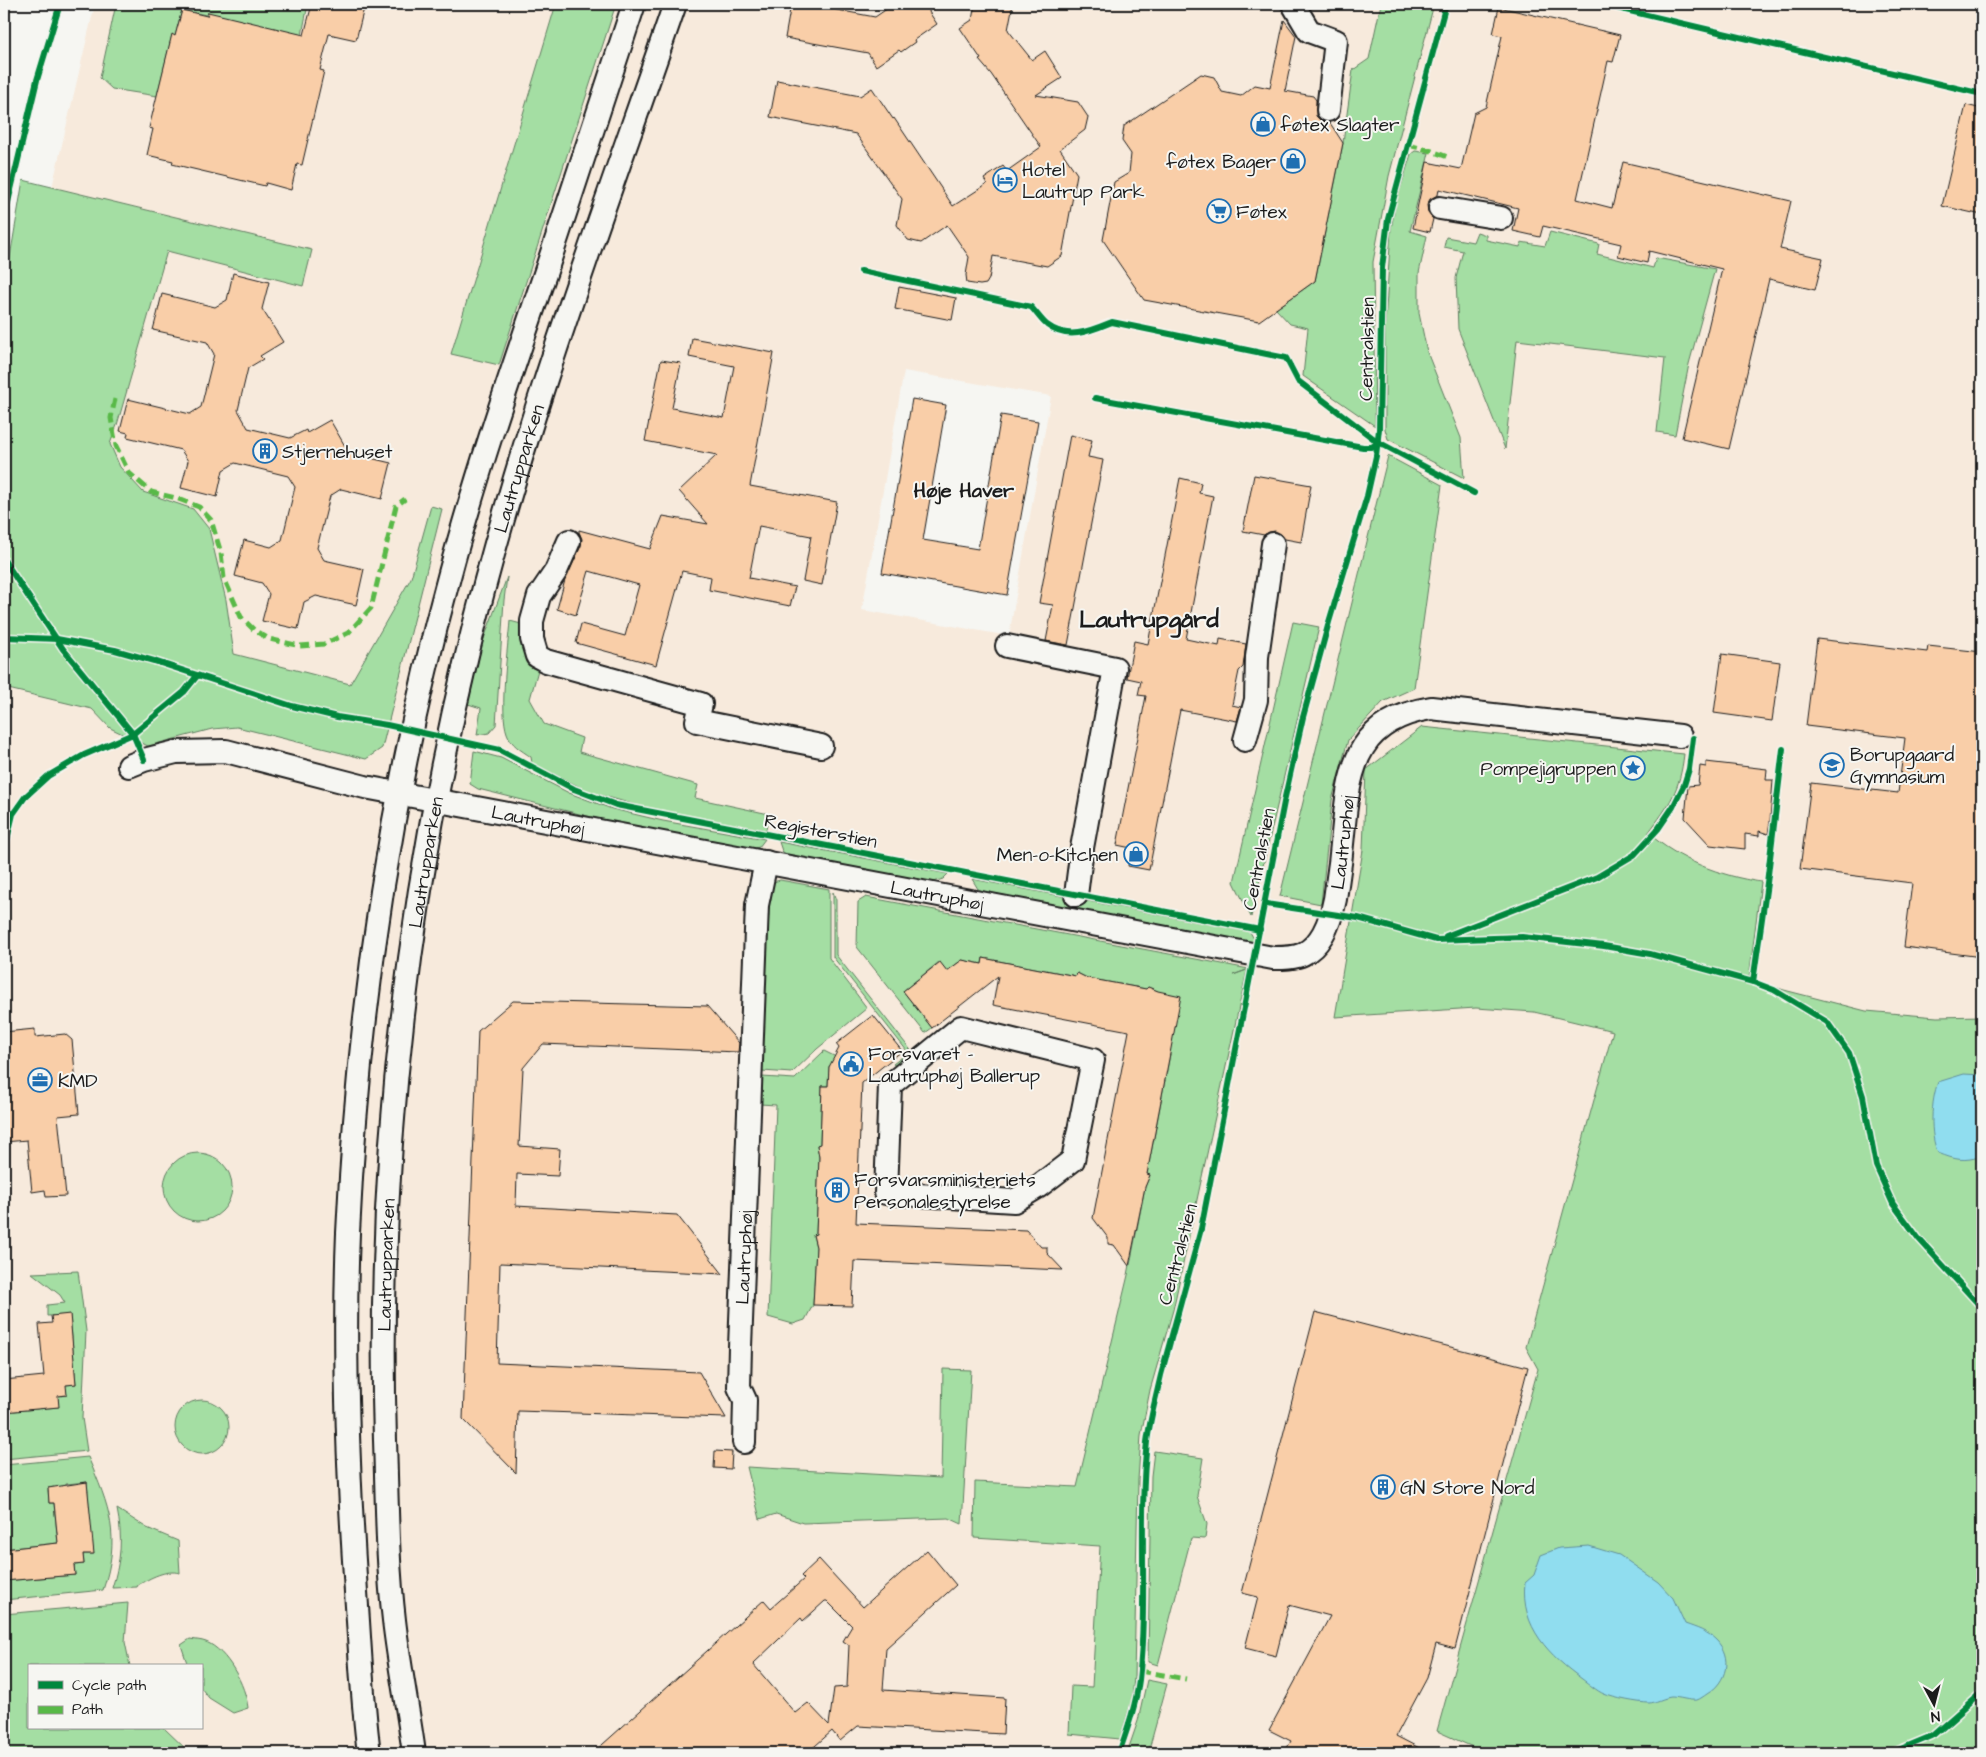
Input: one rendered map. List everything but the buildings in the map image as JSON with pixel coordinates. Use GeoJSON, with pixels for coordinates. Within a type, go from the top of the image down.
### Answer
{"type":"FeatureCollection","features":[{"type":"Feature","properties":{"kind":"street","name":"Lautrupparken"},"geometry":{"type":"LineString","coordinates":[[369,1753],[350,1497],[347,1391],[348,1232],[358,1095],[374,946],[398,794],[422,684],[449,577],[478,472],[634,4]]}},
{"type":"Feature","properties":{"kind":"street","name":"Lautrupparken"},"geometry":{"type":"LineString","coordinates":[[414,1753],[394,1619],[388,1521],[383,1354],[384,1263],[393,1111],[400,1038],[414,936],[437,800],[467,656],[519,463],[674,4]]}},
{"type":"Feature","properties":{"kind":"street"},"geometry":{"type":"LineString","coordinates":[[1292,4],[1309,31],[1336,41],[1328,110]]}},
{"type":"Feature","properties":{"kind":"street"},"geometry":{"type":"LineString","coordinates":[[1440,208],[1500,218]]}},
{"type":"Feature","properties":{"kind":"street"},"geometry":{"type":"LineString","coordinates":[[569,541],[556,571],[540,596],[532,621],[532,638],[537,656],[546,661],[701,704],[697,721],[820,746]]}},
{"type":"Feature","properties":{"kind":"street"},"geometry":{"type":"LineString","coordinates":[[1245,740],[1256,700],[1257,658],[1273,544]]}},
{"type":"Feature","properties":{"kind":"street"},"geometry":{"type":"LineString","coordinates":[[1007,646],[1116,668],[1082,848],[1076,894]]}},
{"type":"Feature","properties":{"kind":"street","name":"Lautruphøj"},"geometry":{"type":"LineString","coordinates":[[398,794],[766,862],[1254,956],[1288,958],[1303,954],[1318,942],[1332,914],[1340,873],[1347,794],[1356,760],[1374,733],[1385,724],[1408,714],[1431,708],[1680,736]]}},
{"type":"Feature","properties":{"kind":"street","name":"Lautrupparken"},"geometry":{"type":"LineString","coordinates":[[129,766],[176,752],[226,751],[398,794]]}},
{"type":"Feature","properties":{"kind":"street","name":"Lautruphøj"},"geometry":{"type":"LineString","coordinates":[[744,1442],[745,1400],[739,1387],[740,1353],[757,905],[766,862]]}},
{"type":"Feature","properties":{"kind":"street"},"geometry":{"type":"LineString","coordinates":[[961,1027],[1093,1060],[1073,1160],[1039,1186],[1014,1201],[886,1193],[890,1085],[961,1027]]}},
{"type":"Feature","properties":{"kind":"shaded area"},"geometry":{"type":"Polygon","coordinates":[[[95,4],[1982,4],[1982,1753],[4,1753],[4,688],[92,709],[110,728],[148,746],[212,729],[236,727],[234,654],[226,600],[209,529],[193,509],[143,492],[120,467],[110,445],[49,200],[95,4]],[[904,371],[862,610],[1009,636],[1051,396],[904,371]]]}},
{"type":"Feature","properties":{"kind":"green space"},"geometry":{"type":"Polygon","coordinates":[[[116,4],[308,4],[302,35],[182,10],[175,36],[172,35],[157,96],[112,89],[100,78],[116,4]]]}},
{"type":"Feature","properties":{"kind":"green space"},"geometry":{"type":"Polygon","coordinates":[[[556,4],[616,4],[499,365],[451,354],[556,4]]]}},
{"type":"Feature","properties":{"kind":"green space"},"geometry":{"type":"Polygon","coordinates":[[[1381,4],[1434,4],[1389,176],[1373,262],[1375,426],[1303,376],[1308,328],[1290,324],[1276,309],[1315,281],[1343,143],[1353,70],[1369,59],[1381,4]]]}},
{"type":"Feature","properties":{"kind":"green space"},"geometry":{"type":"Polygon","coordinates":[[[1415,151],[1429,153],[1410,231],[1427,236],[1419,273],[1419,313],[1427,352],[1461,438],[1464,478],[1388,439],[1385,429],[1385,326],[1391,229],[1396,203],[1411,154],[1415,151]]]}},
{"type":"Feature","properties":{"kind":"green space"},"geometry":{"type":"Polygon","coordinates":[[[23,180],[312,250],[303,286],[167,251],[110,444],[120,467],[143,492],[193,509],[209,529],[226,600],[234,654],[350,684],[411,578],[431,506],[442,509],[382,748],[366,759],[237,727],[212,729],[148,746],[110,728],[92,709],[4,688],[4,293],[23,180]]]}},
{"type":"Feature","properties":{"kind":"green space"},"geometry":{"type":"Polygon","coordinates":[[[1477,232],[1486,235],[1486,240],[1520,247],[1521,242],[1545,246],[1550,232],[1599,244],[1597,254],[1653,268],[1656,258],[1715,269],[1689,364],[1675,435],[1657,432],[1665,358],[1517,340],[1505,449],[1458,329],[1456,278],[1463,251],[1444,247],[1446,237],[1473,242],[1477,232]]]}},
{"type":"Feature","properties":{"kind":"green space"},"geometry":{"type":"Polygon","coordinates":[[[1388,456],[1442,485],[1414,688],[1383,702],[1348,740],[1332,800],[1321,904],[1280,896],[1388,456]]]}},
{"type":"Feature","properties":{"kind":"green space"},"geometry":{"type":"Polygon","coordinates":[[[507,577],[496,725],[489,733],[477,735],[481,708],[468,704],[482,644],[507,577]]]}},
{"type":"Feature","properties":{"kind":"green space"},"geometry":{"type":"Polygon","coordinates":[[[510,621],[525,625],[524,633],[532,668],[538,670],[530,699],[544,724],[582,738],[579,752],[698,785],[695,798],[769,814],[766,830],[650,809],[590,792],[532,763],[531,757],[511,741],[505,723],[505,679],[510,621]]]}},
{"type":"Feature","properties":{"kind":"green space"},"geometry":{"type":"Polygon","coordinates":[[[1293,622],[1319,627],[1251,917],[1234,882],[1293,622]]]}},
{"type":"Feature","properties":{"kind":"green space"},"geometry":{"type":"Polygon","coordinates":[[[1422,727],[1684,754],[1680,777],[1673,796],[1648,833],[1660,843],[1687,859],[1730,876],[1761,882],[1749,978],[1784,990],[1866,1011],[1937,1017],[1982,1016],[1982,1753],[1486,1753],[1437,1731],[1538,1369],[1526,1347],[1613,1031],[1534,1012],[1476,1008],[1335,1017],[1363,850],[1366,770],[1422,727]]]}},
{"type":"Feature","properties":{"kind":"green space"},"geometry":{"type":"Polygon","coordinates":[[[474,751],[501,758],[569,793],[612,809],[663,821],[765,839],[759,847],[752,849],[628,826],[478,789],[470,784],[474,751]]]}},
{"type":"Feature","properties":{"kind":"green space"},"geometry":{"type":"Polygon","coordinates":[[[779,842],[948,874],[943,879],[934,882],[788,856],[782,851],[779,842]]]}},
{"type":"Feature","properties":{"kind":"green space"},"geometry":{"type":"Polygon","coordinates":[[[972,879],[1250,932],[1254,939],[1252,943],[987,892],[978,889],[972,879]]]}},
{"type":"Feature","properties":{"kind":"green space"},"geometry":{"type":"Polygon","coordinates":[[[780,880],[829,889],[829,958],[867,1008],[817,1049],[792,1073],[762,1071],[770,887],[773,882],[780,880]]]}},
{"type":"Feature","properties":{"kind":"green space"},"geometry":{"type":"Polygon","coordinates":[[[833,892],[836,900],[836,955],[913,1053],[897,1067],[893,1064],[906,1054],[907,1051],[833,957],[833,892]]]}},
{"type":"Feature","properties":{"kind":"green space"},"geometry":{"type":"Polygon","coordinates":[[[866,897],[1249,969],[1233,975],[1247,970],[1173,1310],[1150,1390],[1141,1435],[1138,1480],[1134,1677],[1132,1699],[1120,1739],[1069,1734],[1071,1686],[1092,1687],[1100,1546],[974,1538],[975,1482],[1077,1487],[1128,1275],[1145,1187],[1150,1175],[1147,1174],[1170,1054],[1158,991],[1148,987],[1146,989],[1087,978],[1077,973],[1076,976],[983,958],[982,964],[962,960],[947,971],[939,962],[903,991],[932,1028],[925,1033],[857,947],[858,902],[866,897]]]}},
{"type":"Feature","properties":{"kind":"green space"},"geometry":{"type":"Polygon","coordinates":[[[824,1051],[838,1058],[829,1066],[828,1086],[822,1086],[820,1144],[817,1145],[819,1157],[816,1234],[813,1235],[816,1247],[813,1305],[805,1320],[793,1324],[768,1317],[776,1105],[760,1104],[762,1077],[795,1079],[824,1051]]]}},
{"type":"Feature","properties":{"kind":"green space"},"geometry":{"type":"Polygon","coordinates":[[[198,1153],[211,1156],[222,1163],[229,1174],[232,1187],[229,1200],[222,1211],[211,1218],[198,1221],[185,1218],[174,1211],[167,1200],[164,1187],[167,1174],[174,1163],[185,1156],[198,1153]]]}},
{"type":"Feature","properties":{"kind":"green space"},"geometry":{"type":"Polygon","coordinates":[[[78,1271],[86,1331],[82,1418],[87,1451],[4,1459],[4,1412],[58,1407],[58,1396],[67,1395],[65,1385],[76,1384],[70,1315],[47,1316],[47,1305],[65,1303],[60,1295],[32,1273],[78,1271]]]}},
{"type":"Feature","properties":{"kind":"green space"},"geometry":{"type":"Polygon","coordinates":[[[943,1369],[971,1370],[962,1524],[949,1518],[803,1523],[776,1514],[760,1519],[747,1467],[941,1478],[943,1369]]]}},
{"type":"Feature","properties":{"kind":"green space"},"geometry":{"type":"Polygon","coordinates":[[[197,1400],[207,1400],[221,1408],[227,1417],[229,1427],[227,1437],[221,1446],[207,1454],[197,1454],[187,1449],[180,1442],[175,1432],[175,1422],[180,1412],[187,1405],[197,1400]]]}},
{"type":"Feature","properties":{"kind":"green space"},"geometry":{"type":"Polygon","coordinates":[[[1154,1451],[1203,1458],[1197,1496],[1207,1524],[1205,1539],[1191,1538],[1158,1665],[1148,1662],[1151,1476],[1154,1451]]]}},
{"type":"Feature","properties":{"kind":"green space"},"geometry":{"type":"Polygon","coordinates":[[[88,1457],[107,1507],[112,1538],[111,1554],[103,1590],[4,1600],[4,1581],[75,1575],[74,1565],[84,1564],[83,1554],[93,1554],[87,1482],[66,1484],[66,1491],[55,1492],[54,1487],[48,1488],[49,1503],[54,1503],[58,1543],[4,1549],[4,1499],[6,1499],[4,1465],[88,1457]]]}},
{"type":"Feature","properties":{"kind":"green space"},"geometry":{"type":"Polygon","coordinates":[[[117,1509],[147,1528],[178,1541],[180,1573],[169,1572],[158,1575],[137,1587],[112,1588],[120,1549],[117,1509]]]}},
{"type":"Feature","properties":{"kind":"green space"},"geometry":{"type":"Polygon","coordinates":[[[128,1603],[125,1642],[130,1664],[28,1664],[28,1730],[166,1730],[190,1753],[4,1753],[4,1614],[128,1603]]]}},
{"type":"Feature","properties":{"kind":"green space"},"geometry":{"type":"Polygon","coordinates":[[[190,1639],[204,1641],[214,1646],[234,1670],[244,1690],[248,1708],[233,1713],[209,1698],[202,1689],[202,1664],[187,1664],[181,1645],[190,1639]]]}},
{"type":"Feature","properties":{"kind":"green space"},"geometry":{"type":"Polygon","coordinates":[[[1147,1680],[1167,1684],[1148,1753],[1127,1753],[1138,1721],[1147,1680]]]}},
{"type":"Feature","properties":{"kind":"water"},"geometry":{"type":"Polygon","coordinates":[[[1964,1074],[1982,1075],[1982,1156],[1965,1160],[1955,1159],[1938,1153],[1932,1127],[1934,1098],[1938,1082],[1964,1074]]]}},
{"type":"Feature","properties":{"kind":"water"},"geometry":{"type":"Polygon","coordinates":[[[1589,1546],[1619,1555],[1658,1582],[1673,1598],[1685,1624],[1705,1632],[1716,1640],[1725,1654],[1726,1661],[1723,1676],[1714,1689],[1697,1700],[1671,1697],[1649,1703],[1620,1699],[1604,1694],[1596,1689],[1570,1670],[1549,1650],[1532,1627],[1527,1613],[1525,1583],[1534,1575],[1541,1555],[1559,1548],[1589,1546]]]}},
{"type":"Feature","properties":{"kind":"marked path"},"geometry":{"type":"LineString","coordinates":[[1408,145],[1450,158]]}},
{"type":"Feature","properties":{"kind":"marked path"},"geometry":{"type":"LineString","coordinates":[[115,399],[111,418],[116,446],[129,473],[151,492],[176,498],[199,507],[211,520],[221,553],[224,578],[241,617],[254,630],[269,639],[300,646],[324,644],[348,633],[371,608],[396,506],[405,499]]}},
{"type":"Feature","properties":{"kind":"marked path"},"geometry":{"type":"LineString","coordinates":[[1140,1671],[1186,1679]]}},
{"type":"Feature","properties":{"kind":"cycle path"},"geometry":{"type":"LineString","coordinates":[[4,219],[37,80],[60,4]]}},
{"type":"Feature","properties":{"kind":"cycle path","name":"Centralstien"},"geometry":{"type":"LineString","coordinates":[[1119,1753],[1138,1689],[1142,1650],[1144,1472],[1150,1425],[1161,1375],[1201,1229],[1285,797],[1303,717],[1367,496],[1376,456],[1379,429],[1382,268],[1388,219],[1446,4]]}},
{"type":"Feature","properties":{"kind":"cycle path"},"geometry":{"type":"LineString","coordinates":[[1600,4],[1982,94]]}},
{"type":"Feature","properties":{"kind":"cycle path"},"geometry":{"type":"LineString","coordinates":[[861,271],[1031,307],[1047,325],[1063,333],[1079,333],[1096,329],[1112,322],[1286,358],[1298,381],[1378,442],[1474,493]]}},
{"type":"Feature","properties":{"kind":"cycle path"},"geometry":{"type":"LineString","coordinates":[[1095,398],[1363,447],[1372,447],[1378,442]]}},
{"type":"Feature","properties":{"kind":"cycle path"},"geometry":{"type":"LineString","coordinates":[[4,560],[63,649],[133,734],[144,760]]}},
{"type":"Feature","properties":{"kind":"cycle path","name":"Registerstien"},"geometry":{"type":"LineString","coordinates":[[4,637],[57,639],[115,650],[292,706],[500,750],[574,789],[616,805],[1260,930]]}},
{"type":"Feature","properties":{"kind":"cycle path"},"geometry":{"type":"LineString","coordinates":[[4,852],[13,814],[25,797],[48,776],[84,755],[133,734],[184,692],[197,676]]}},
{"type":"Feature","properties":{"kind":"cycle path"},"geometry":{"type":"LineString","coordinates":[[1446,936],[1597,877],[1634,855],[1658,829],[1673,807],[1684,785],[1689,769],[1693,738]]}},
{"type":"Feature","properties":{"kind":"cycle path"},"geometry":{"type":"LineString","coordinates":[[1753,982],[1783,749]]}},
{"type":"Feature","properties":{"kind":"cycle path","name":"Centralstien"},"geometry":{"type":"LineString","coordinates":[[1266,904],[1358,918],[1436,940],[1522,937],[1604,946],[1650,954],[1753,982],[1774,990],[1827,1022],[1849,1053],[1863,1096],[1876,1166],[1893,1204],[1919,1239],[1982,1308]]}},
{"type":"Feature","properties":{"kind":"cycle path"},"geometry":{"type":"LineString","coordinates":[[1891,1753],[1932,1736],[1982,1692]]}},
{"type":"Feature","properties":{"kind":"place","name":"føtex Slagter"},"geometry":{"type":"Point","coordinates":[1263,124]}},
{"type":"Feature","properties":{"kind":"place","name":"føtex Bager"},"geometry":{"type":"Point","coordinates":[1293,161]}},
{"type":"Feature","properties":{"kind":"place","name":"Hotel Lautrup Park"},"geometry":{"type":"Point","coordinates":[1005,180]}},
{"type":"Feature","properties":{"kind":"place","name":"Føtex"},"geometry":{"type":"Point","coordinates":[1219,211]}},
{"type":"Feature","properties":{"kind":"place","name":"Stjernehuset"},"geometry":{"type":"Point","coordinates":[265,451]}},
{"type":"Feature","properties":{"kind":"place","name":"Borupgaard Gymnasium"},"geometry":{"type":"Point","coordinates":[1832,765]}},
{"type":"Feature","properties":{"kind":"place","name":"Pompejigruppen"},"geometry":{"type":"Point","coordinates":[1633,768]}},
{"type":"Feature","properties":{"kind":"place","name":"Men-o-Kitchen"},"geometry":{"type":"Point","coordinates":[1136,854]}},
{"type":"Feature","properties":{"kind":"place","name":"Forsvaret - Lautruphøj Ballerup"},"geometry":{"type":"Point","coordinates":[851,1064]}},
{"type":"Feature","properties":{"kind":"place","name":"KMD"},"geometry":{"type":"Point","coordinates":[40,1080]}},
{"type":"Feature","properties":{"kind":"place","name":"Forsvarsministeriets Personalestyrelse"},"geometry":{"type":"Point","coordinates":[837,1190]}},
{"type":"Feature","properties":{"kind":"place","name":"GN Store Nord"},"geometry":{"type":"Point","coordinates":[1383,1487]}},
{"type":"Feature","properties":{"kind":"district","name":"Høje Haver"},"geometry":{"type":"Point","coordinates":[964,490]}},
{"type":"Feature","properties":{"kind":"district","name":"Lautrupgård"},"geometry":{"type":"Point","coordinates":[1149,619]}}]}
